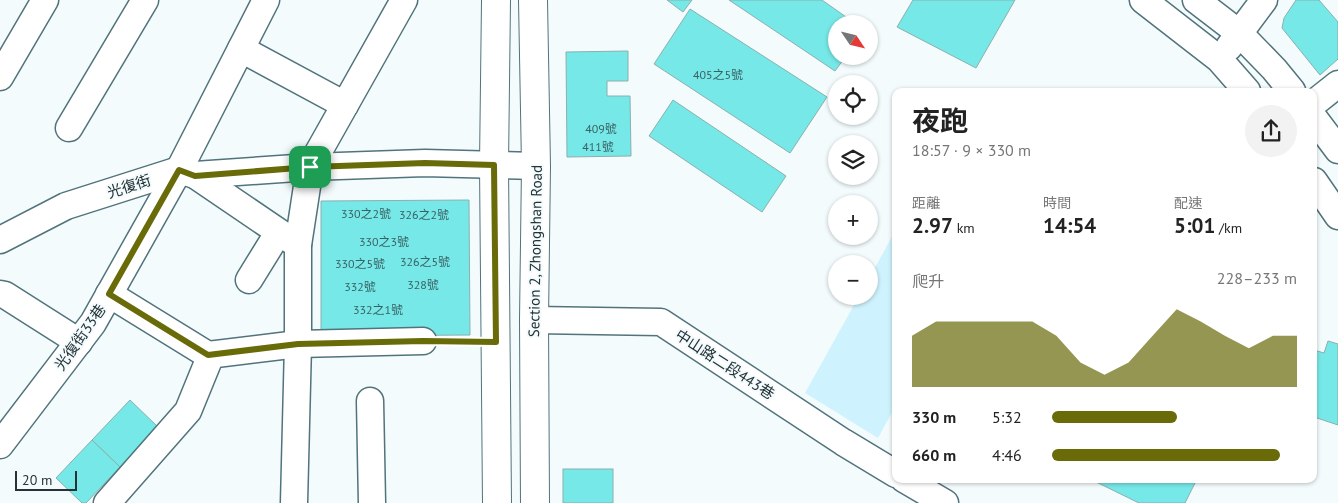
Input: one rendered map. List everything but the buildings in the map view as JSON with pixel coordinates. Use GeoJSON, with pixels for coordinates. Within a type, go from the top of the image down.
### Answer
{"type":"FeatureCollection","features":[{"type":"Feature","properties":{"kind":"main road"},"geometry":{"type":"LineString","coordinates":[[496,0],[494,165],[497,503]]}},
{"type":"Feature","properties":{"kind":"main road","name":"Section 2, Zhongshan Road"},"geometry":{"type":"LineString","coordinates":[[533,0],[536,166],[534,320],[535,503]]}},
{"type":"Feature","properties":{"kind":"street"},"geometry":{"type":"LineString","coordinates":[[0,77],[45,0]]}},
{"type":"Feature","properties":{"kind":"street"},"geometry":{"type":"LineString","coordinates":[[69,128],[145,0]]}},
{"type":"Feature","properties":{"kind":"street","name":"光復街33巷"},"geometry":{"type":"LineString","coordinates":[[0,445],[93,323],[109,294],[187,173],[266,0]]}},
{"type":"Feature","properties":{"kind":"street"},"geometry":{"type":"LineString","coordinates":[[294,503],[298,344],[288,239],[310,167],[404,0]]}},
{"type":"Feature","properties":{"kind":"street"},"geometry":{"type":"LineString","coordinates":[[1143,0],[1219,59],[1244,88]]}},
{"type":"Feature","properties":{"kind":"street"},"geometry":{"type":"LineString","coordinates":[[1196,0],[1239,33],[1290,88]]}},
{"type":"Feature","properties":{"kind":"street"},"geometry":{"type":"LineString","coordinates":[[1219,59],[1264,0]]}},
{"type":"Feature","properties":{"kind":"street"},"geometry":{"type":"LineString","coordinates":[[242,49],[345,105]]}},
{"type":"Feature","properties":{"kind":"street"},"geometry":{"type":"LineString","coordinates":[[1317,100],[1338,84]]}},
{"type":"Feature","properties":{"kind":"street"},"geometry":{"type":"LineString","coordinates":[[1317,122],[1338,150]]}},
{"type":"Feature","properties":{"kind":"street","name":"光復街"},"geometry":{"type":"LineString","coordinates":[[0,240],[66,206],[187,173],[425,163],[536,166]]}},
{"type":"Feature","properties":{"kind":"street"},"geometry":{"type":"LineString","coordinates":[[187,173],[288,239]]}},
{"type":"Feature","properties":{"kind":"street"},"geometry":{"type":"LineString","coordinates":[[1317,185],[1338,216]]}},
{"type":"Feature","properties":{"kind":"street"},"geometry":{"type":"LineString","coordinates":[[249,280],[288,239]]}},
{"type":"Feature","properties":{"kind":"street"},"geometry":{"type":"LineString","coordinates":[[0,294],[5,295],[79,342]]}},
{"type":"Feature","properties":{"kind":"street"},"geometry":{"type":"LineString","coordinates":[[109,294],[208,359],[298,344],[423,341]]}},
{"type":"Feature","properties":{"kind":"street","name":"中山路二段443巷"},"geometry":{"type":"LineString","coordinates":[[534,320],[661,322],[843,442],[892,472]]}},
{"type":"Feature","properties":{"kind":"street"},"geometry":{"type":"LineString","coordinates":[[107,503],[188,411],[208,359]]}},
{"type":"Feature","properties":{"kind":"street"},"geometry":{"type":"LineString","coordinates":[[370,401],[372,503]]}},
{"type":"Feature","properties":{"kind":"street"},"geometry":{"type":"LineString","coordinates":[[911,483],[945,503]]}},
{"type":"Feature","properties":{"kind":"path"},"geometry":{"type":"LineString","coordinates":[[423,341],[496,342]]}},
{"type":"Feature","properties":{"kind":"shaded area"},"geometry":{"type":"Polygon","coordinates":[[[892,236],[892,412],[878,438],[805,393],[854,305],[878,305],[878,262],[892,236]]]}},
{"type":"Feature","properties":{"kind":"route"},"geometry":{"type":"LineString","coordinates":[[425,163],[494,165],[496,342],[423,341],[295,344],[208,355],[109,294],[179,170],[195,176],[310,167],[425,163]]}}]}
